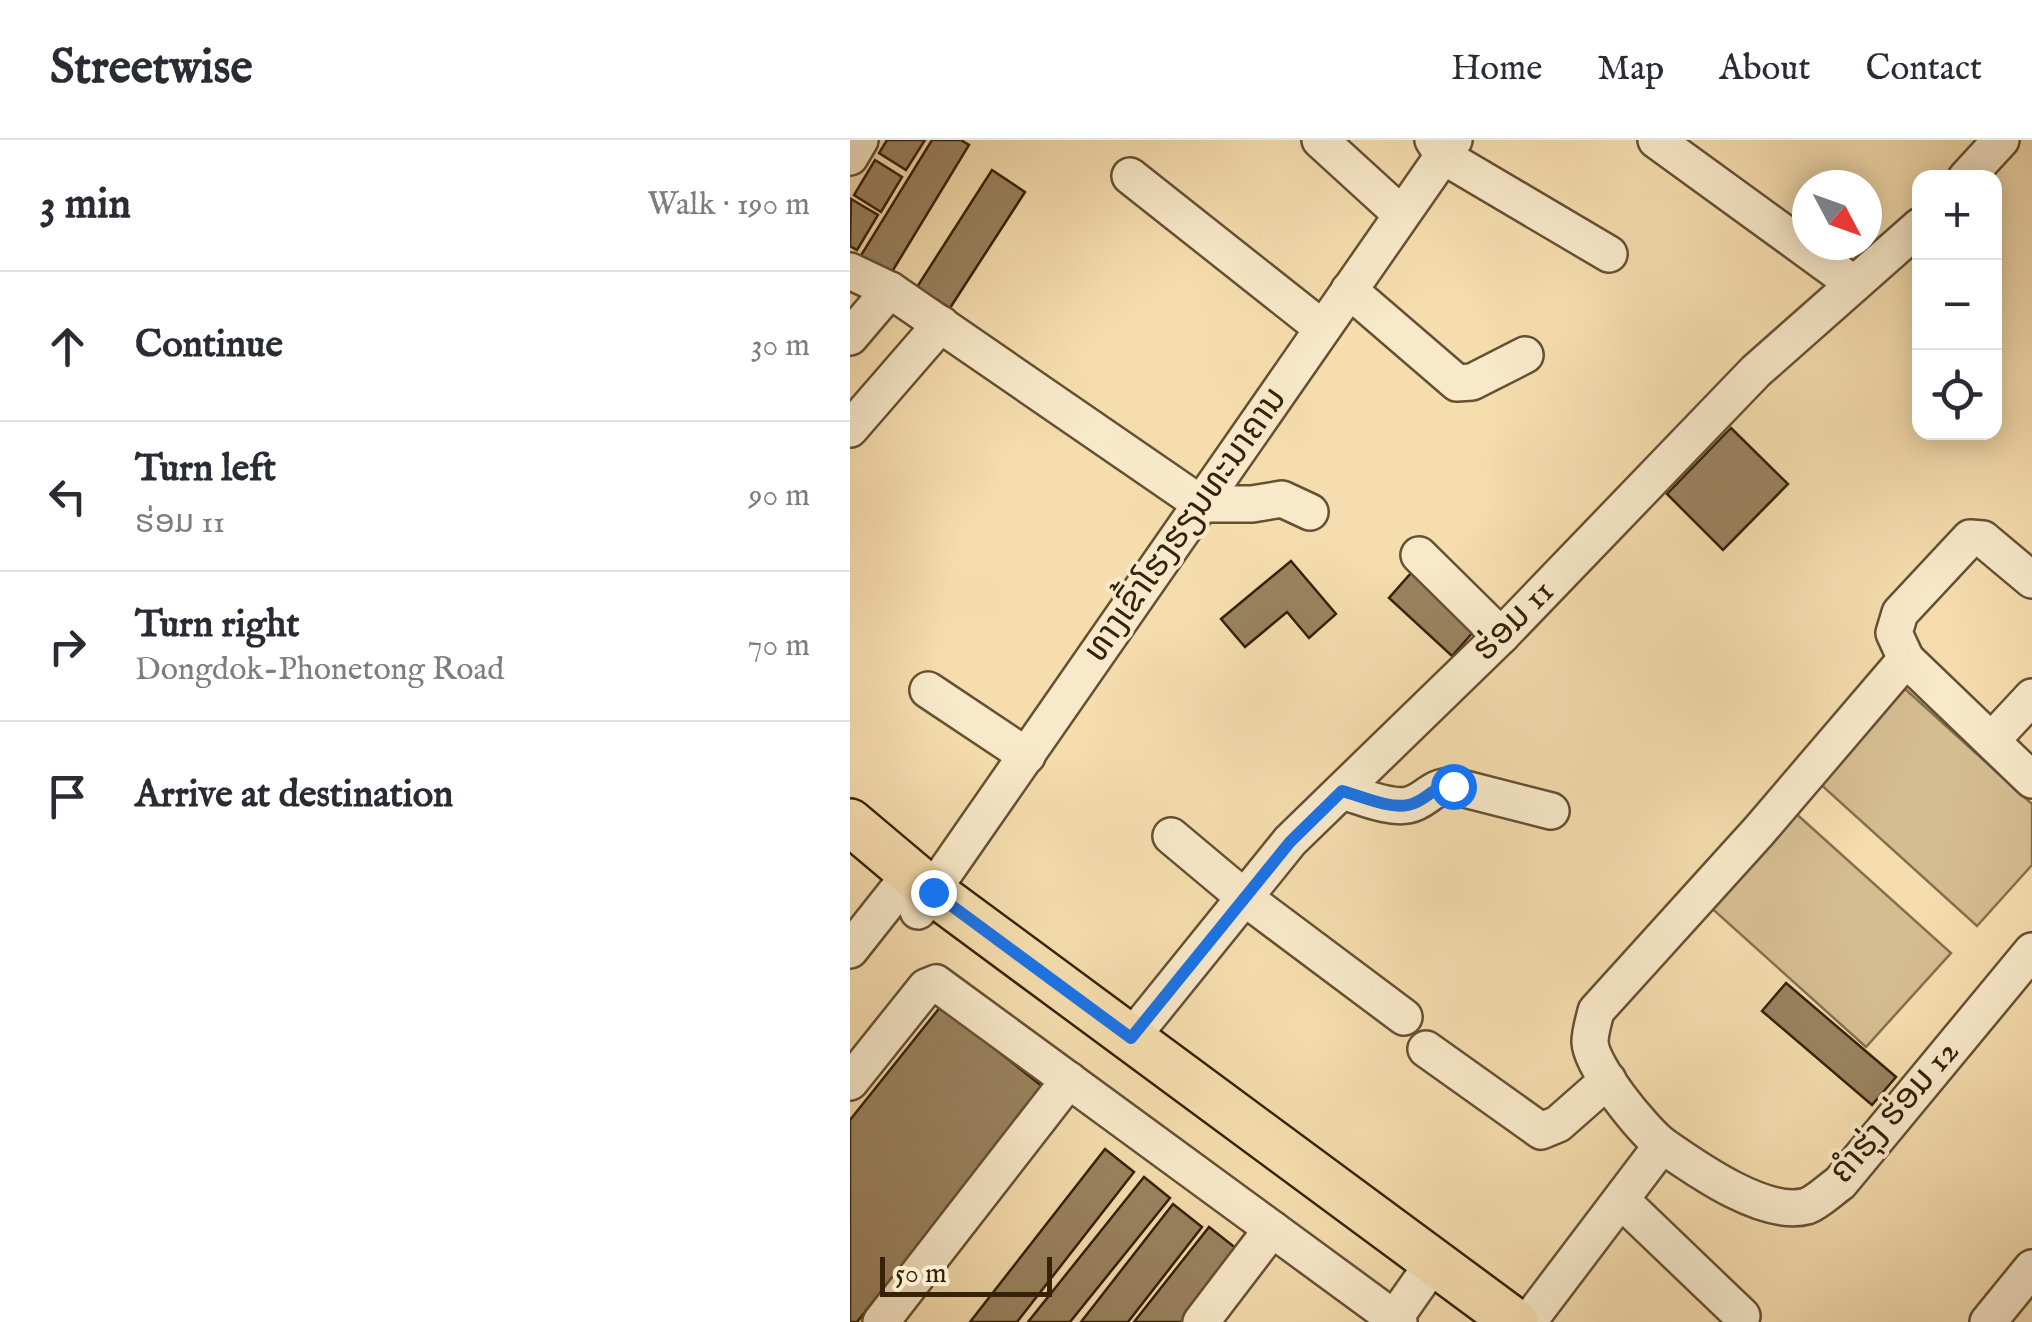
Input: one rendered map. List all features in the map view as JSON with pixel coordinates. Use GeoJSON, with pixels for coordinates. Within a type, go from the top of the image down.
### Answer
{"type":"FeatureCollection","features":[{"type":"Feature","properties":{"kind":"main road"},"geometry":{"type":"LineString","coordinates":[[850,822],[914,892],[1113,1062],[1407,1302],[1469,1322]]}},
{"type":"Feature","properties":{"kind":"main road"},"geometry":{"type":"LineString","coordinates":[[850,854],[914,892],[1131,1038],[1407,1302],[1515,1322]]}},
{"type":"Feature","properties":{"kind":"street"},"geometry":{"type":"LineString","coordinates":[[850,157],[860,140]]}},
{"type":"Feature","properties":{"kind":"street"},"geometry":{"type":"LineString","coordinates":[[1320,140],[1401,214]]}},
{"type":"Feature","properties":{"kind":"street"},"geometry":{"type":"LineString","coordinates":[[1656,140],[1854,284]]}},
{"type":"Feature","properties":{"kind":"street"},"geometry":{"type":"LineString","coordinates":[[1973,170],[2001,140]]}},
{"type":"Feature","properties":{"kind":"street"},"geometry":{"type":"LineString","coordinates":[[1443,145],[1609,254]]}},
{"type":"Feature","properties":{"kind":"street","name":"ທາງເຂົ້າໂຮງຮຽນທະນາຄານ"},"geometry":{"type":"LineString","coordinates":[[850,950],[914,892],[1027,756],[1401,214],[1443,145]]}},
{"type":"Feature","properties":{"kind":"street"},"geometry":{"type":"LineString","coordinates":[[1130,176],[1322,328]]}},
{"type":"Feature","properties":{"kind":"street","name":"ຮ່ອມ 11"},"geometry":{"type":"LineString","coordinates":[[1131,1038],[1290,842],[1501,636],[1756,371],[1912,233]]}},
{"type":"Feature","properties":{"kind":"street"},"geometry":{"type":"LineString","coordinates":[[850,271],[890,290],[1201,504],[1252,504],[1282,498],[1310,512]]}},
{"type":"Feature","properties":{"kind":"street"},"geometry":{"type":"LineString","coordinates":[[850,337],[890,290]]}},
{"type":"Feature","properties":{"kind":"street"},"geometry":{"type":"LineString","coordinates":[[1348,290],[1458,382],[1472,382],[1525,355]]}},
{"type":"Feature","properties":{"kind":"street"},"geometry":{"type":"LineString","coordinates":[[850,429],[940,324]]}},
{"type":"Feature","properties":{"kind":"street"},"geometry":{"type":"LineString","coordinates":[[2032,580],[1983,538],[1970,538],[1900,613],[1894,633],[1906,659],[2032,780]]}},
{"type":"Feature","properties":{"kind":"street"},"geometry":{"type":"LineString","coordinates":[[1419,555],[1501,636]]}},
{"type":"Feature","properties":{"kind":"street","name":"ຄໍາຮຸ່ງ ຮ່ອມ 12"},"geometry":{"type":"LineString","coordinates":[[1906,659],[1759,832],[1596,1010],[1590,1045],[1622,1102],[1662,1146],[1710,1178],[1768,1204],[1808,1206],[1840,1183],[2032,951]]}},
{"type":"Feature","properties":{"kind":"street"},"geometry":{"type":"LineString","coordinates":[[928,690],[1027,756]]}},
{"type":"Feature","properties":{"kind":"street"},"geometry":{"type":"LineString","coordinates":[[1992,740],[2032,697]]}},
{"type":"Feature","properties":{"kind":"street"},"geometry":{"type":"LineString","coordinates":[[1342,791],[1402,806],[1414,804],[1438,786],[1453,786],[1551,810]]}},
{"type":"Feature","properties":{"kind":"street"},"geometry":{"type":"LineString","coordinates":[[1171,836],[1245,898],[1404,1017]]}},
{"type":"Feature","properties":{"kind":"street"},"geometry":{"type":"LineString","coordinates":[[850,1082],[926,987],[936,983],[1272,1228],[1407,1302]]}},
{"type":"Feature","properties":{"kind":"street"},"geometry":{"type":"LineString","coordinates":[[1426,1049],[1541,1131],[1558,1124],[1608,1080]]}},
{"type":"Feature","properties":{"kind":"street"},"geometry":{"type":"LineString","coordinates":[[881,1322],[1068,1080]]}},
{"type":"Feature","properties":{"kind":"street"},"geometry":{"type":"LineString","coordinates":[[1528,1322],[1662,1146]]}},
{"type":"Feature","properties":{"kind":"street"},"geometry":{"type":"LineString","coordinates":[[1621,1200],[1742,1316]]}},
{"type":"Feature","properties":{"kind":"street"},"geometry":{"type":"LineString","coordinates":[[1200,1322],[1272,1228]]}},
{"type":"Feature","properties":{"kind":"street"},"geometry":{"type":"LineString","coordinates":[[1988,1322],[2032,1268]]}},
{"type":"Feature","properties":{"kind":"shaded area"},"geometry":{"type":"Polygon","coordinates":[[[1903,687],[2032,804],[2032,865],[1977,926],[1818,782],[1903,687]]]}},
{"type":"Feature","properties":{"kind":"shaded area"},"geometry":{"type":"Polygon","coordinates":[[[1792,810],[1951,953],[1866,1047],[1707,904],[1792,810]]]}},
{"type":"Feature","properties":{"kind":"building"},"geometry":{"type":"Polygon","coordinates":[[[887,140],[925,140],[906,170],[879,153],[887,140]]]}},
{"type":"Feature","properties":{"kind":"building"},"geometry":{"type":"Polygon","coordinates":[[[932,140],[961,140],[969,145],[890,275],[860,257],[932,140]]]}},
{"type":"Feature","properties":{"kind":"building"},"geometry":{"type":"Polygon","coordinates":[[[875,160],[902,177],[881,212],[854,195],[875,160]]]}},
{"type":"Feature","properties":{"kind":"building"},"geometry":{"type":"Polygon","coordinates":[[[992,170],[1025,192],[950,308],[917,287],[992,170]]]}},
{"type":"Feature","properties":{"kind":"building"},"geometry":{"type":"Polygon","coordinates":[[[851,199],[878,215],[857,250],[850,246],[851,199]]]}},
{"type":"Feature","properties":{"kind":"building"},"geometry":{"type":"Polygon","coordinates":[[[1731,428],[1788,484],[1723,550],[1667,494],[1731,428]]]}},
{"type":"Feature","properties":{"kind":"building"},"geometry":{"type":"Polygon","coordinates":[[[1291,561],[1336,614],[1309,638],[1287,612],[1245,647],[1221,619],[1291,561]]]}},
{"type":"Feature","properties":{"kind":"building"},"geometry":{"type":"Polygon","coordinates":[[[1411,573],[1474,631],[1452,656],[1389,598],[1411,573]]]}},
{"type":"Feature","properties":{"kind":"building"},"geometry":{"type":"Polygon","coordinates":[[[1786,983],[1896,1077],[1872,1105],[1762,1011],[1786,983]]]}},
{"type":"Feature","properties":{"kind":"building"},"geometry":{"type":"Polygon","coordinates":[[[941,1006],[1043,1087],[857,1322],[850,1322],[850,1120],[941,1006]]]}},
{"type":"Feature","properties":{"kind":"building"},"geometry":{"type":"Polygon","coordinates":[[[1105,1149],[1134,1172],[1017,1322],[970,1322],[1105,1149]]]}},
{"type":"Feature","properties":{"kind":"building"},"geometry":{"type":"Polygon","coordinates":[[[1144,1177],[1170,1198],[1070,1322],[1028,1322],[1144,1177]]]}},
{"type":"Feature","properties":{"kind":"building"},"geometry":{"type":"Polygon","coordinates":[[[1173,1204],[1202,1227],[1128,1322],[1081,1322],[1173,1204]]]}},
{"type":"Feature","properties":{"kind":"building"},"geometry":{"type":"Polygon","coordinates":[[[1209,1227],[1242,1253],[1189,1322],[1134,1322],[1209,1227]]]}},
{"type":"Feature","properties":{"kind":"route"},"geometry":{"type":"LineString","coordinates":[[933,892],[1131,1038],[1290,842],[1342,791],[1402,806],[1414,804],[1438,786],[1453,786]]}}]}
